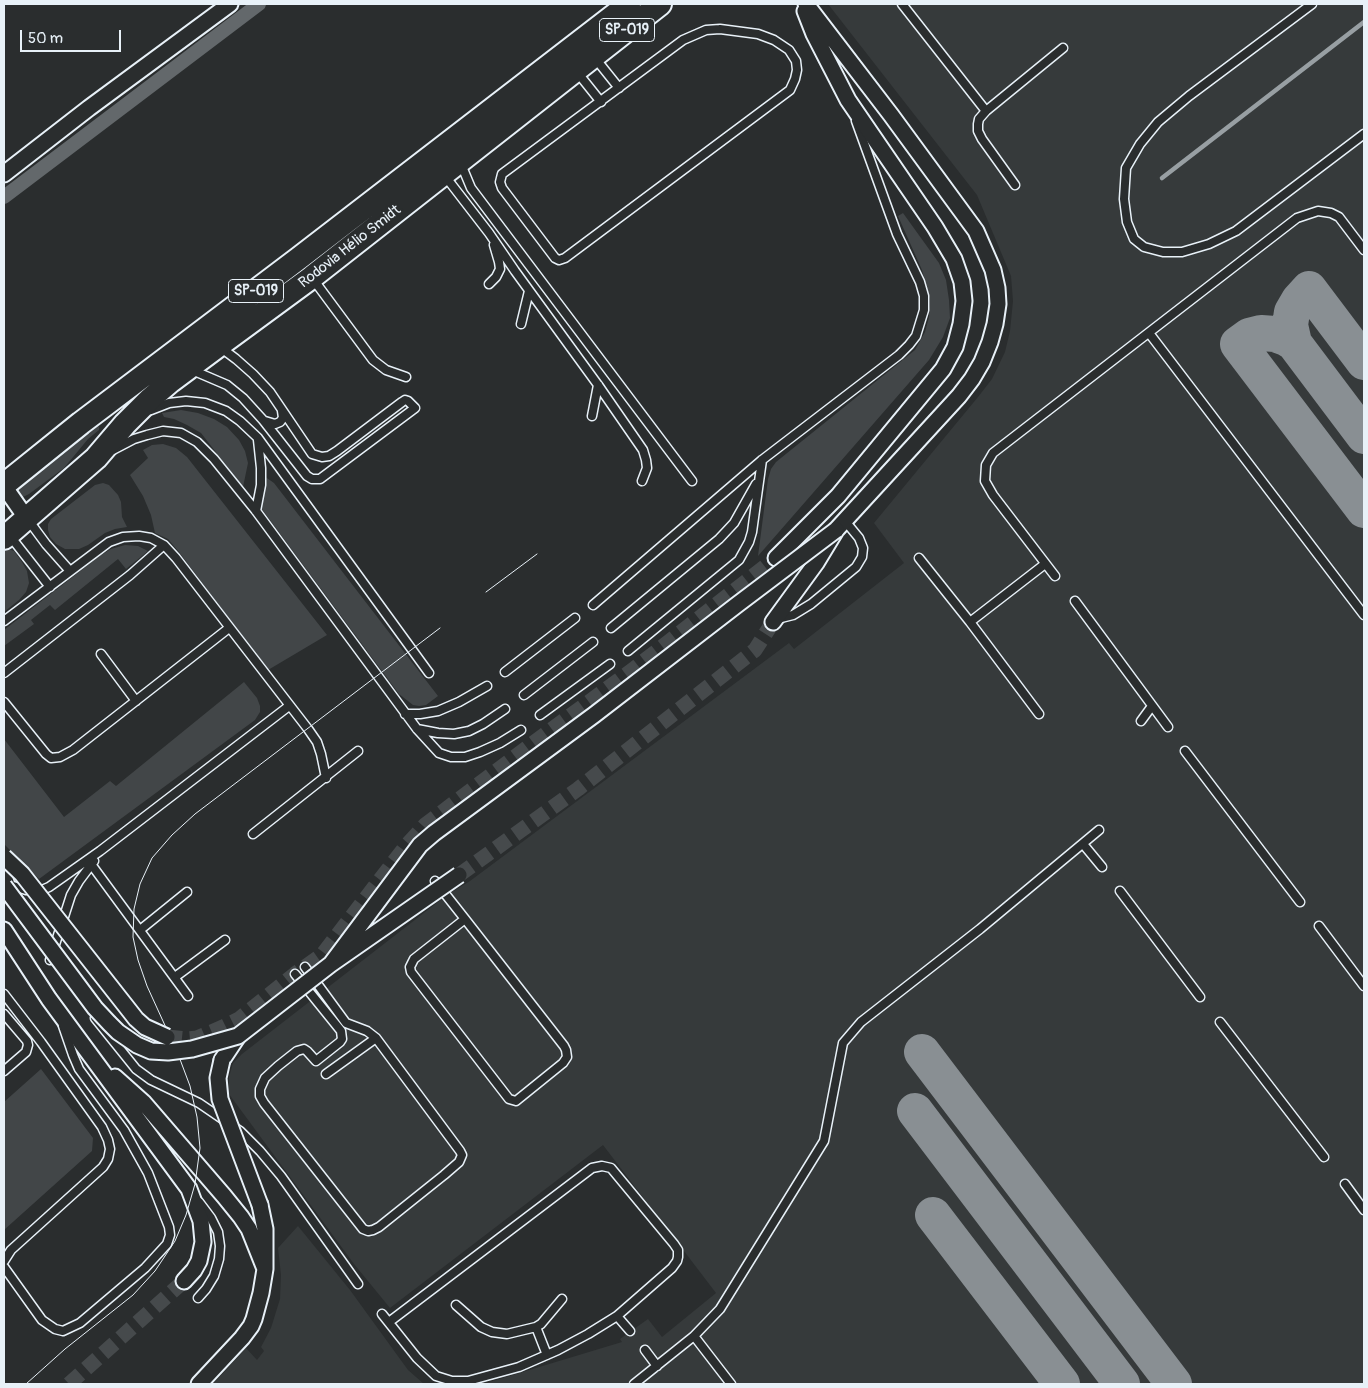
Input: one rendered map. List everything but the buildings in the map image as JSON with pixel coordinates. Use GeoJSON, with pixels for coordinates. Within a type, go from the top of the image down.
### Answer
{"type":"FeatureCollection","features":[{"type":"Feature","properties":{"kind":"main road","name":"Rodovia Hélio Smidt"},"geometry":{"type":"LineString","coordinates":[[4,485],[81,423],[305,268],[441,165],[578,55],[629,4]]}},
{"type":"Feature","properties":{"kind":"main road","name":"Rodovia Hélio Smidt"},"geometry":{"type":"LineString","coordinates":[[441,165],[578,55],[660,4]]}},
{"type":"Feature","properties":{"kind":"main road","name":"Rodovia Hélio Smidt"},"geometry":{"type":"LineString","coordinates":[[5,534],[27,519],[96,458],[125,424],[150,399],[218,346],[305,268]]}},
{"type":"Feature","properties":{"kind":"street"},"geometry":{"type":"LineString","coordinates":[[4,174],[89,108],[230,4]]}},
{"type":"Feature","properties":{"kind":"street"},"geometry":{"type":"LineString","coordinates":[[776,558],[838,496],[942,370],[955,347],[964,301],[962,282],[954,259],[848,100],[814,34],[805,4]]}},
{"type":"Feature","properties":{"kind":"street"},"geometry":{"type":"LineString","coordinates":[[774,621],[841,526],[972,379],[982,362],[990,342],[998,304],[993,270],[976,231],[891,115],[805,4]]}},
{"type":"Feature","properties":{"kind":"street"},"geometry":{"type":"LineString","coordinates":[[4,485],[27,519]]}},
{"type":"Feature","properties":{"kind":"street"},"geometry":{"type":"LineString","coordinates":[[331,964],[420,844],[586,721],[841,526]]}},
{"type":"Feature","properties":{"kind":"street"},"geometry":{"type":"LineString","coordinates":[[4,857],[22,874],[136,1019],[145,1027],[167,1037]]}},
{"type":"Feature","properties":{"kind":"street"},"geometry":{"type":"LineString","coordinates":[[199,1384],[251,1326],[258,1306],[265,1269],[266,1240],[264,1218],[220,1099],[218,1089],[219,1070],[222,1060],[238,1036],[331,964],[459,875]]}},
{"type":"Feature","properties":{"kind":"street"},"geometry":{"type":"LineString","coordinates":[[7,885],[95,1008],[118,1032],[137,1045],[151,1051],[168,1052],[192,1049],[238,1036]]}},
{"type":"Feature","properties":{"kind":"street"},"geometry":{"type":"LineString","coordinates":[[4,930],[49,998]]}},
{"type":"Feature","properties":{"kind":"street"},"geometry":{"type":"LineString","coordinates":[[4,944],[59,1011],[189,1189],[200,1221],[203,1242],[194,1270],[184,1281]]}},
{"type":"Feature","properties":{"kind":"street"},"geometry":{"type":"LineString","coordinates":[[93,1058],[143,1102],[224,1196],[249,1229],[265,1269]]}},
{"type":"Feature","properties":{"kind":"lane"},"geometry":{"type":"LineString","coordinates":[[902,4],[986,111]]}},
{"type":"Feature","properties":{"kind":"lane"},"geometry":{"type":"LineString","coordinates":[[1312,4],[1188,96],[1158,122],[1140,144],[1126,168],[1124,199],[1127,222],[1134,239],[1144,247],[1163,252],[1182,252],[1209,244],[1236,230],[1364,134]]}},
{"type":"Feature","properties":{"kind":"lane"},"geometry":{"type":"LineString","coordinates":[[720,29],[758,34],[774,40],[789,50],[796,61],[796,79],[790,90],[565,258],[557,260],[552,256],[502,188],[501,177],[506,170],[601,102],[683,40],[706,30],[720,29]]}},
{"type":"Feature","properties":{"kind":"lane"},"geometry":{"type":"LineString","coordinates":[[1015,185],[982,139],[978,130],[979,119],[986,111],[1063,48]]}},
{"type":"Feature","properties":{"kind":"lane"},"geometry":{"type":"LineString","coordinates":[[578,55],[619,88]]}},
{"type":"Feature","properties":{"kind":"lane"},"geometry":{"type":"LineString","coordinates":[[578,55],[601,102]]}},
{"type":"Feature","properties":{"kind":"lane"},"geometry":{"type":"LineString","coordinates":[[594,605],[762,460],[900,355],[916,336],[924,310],[924,296],[920,282],[898,234],[848,100]]}},
{"type":"Feature","properties":{"kind":"lane"},"geometry":{"type":"LineString","coordinates":[[441,165],[643,450],[646,468],[642,481]]}},
{"type":"Feature","properties":{"kind":"lane"},"geometry":{"type":"LineString","coordinates":[[441,165],[471,188],[692,481]]}},
{"type":"Feature","properties":{"kind":"lane"},"geometry":{"type":"LineString","coordinates":[[1055,576],[993,496],[985,481],[986,465],[992,453],[1297,218],[1318,211],[1331,213],[1339,217],[1364,250]]}},
{"type":"Feature","properties":{"kind":"lane"},"geometry":{"type":"LineString","coordinates":[[489,233],[500,269],[496,277],[489,284]]}},
{"type":"Feature","properties":{"kind":"lane"},"geometry":{"type":"LineString","coordinates":[[305,268],[373,360],[386,370],[406,377]]}},
{"type":"Feature","properties":{"kind":"lane"},"geometry":{"type":"LineString","coordinates":[[521,324],[529,291]]}},
{"type":"Feature","properties":{"kind":"lane"},"geometry":{"type":"LineString","coordinates":[[1149,333],[1364,615]]}},
{"type":"Feature","properties":{"kind":"lane"},"geometry":{"type":"LineString","coordinates":[[188,368],[227,385],[243,398],[264,420],[307,476],[312,479],[320,479],[415,408],[405,400],[329,456],[322,457],[312,454],[270,392],[253,374],[218,346]]}},
{"type":"Feature","properties":{"kind":"lane"},"geometry":{"type":"LineString","coordinates":[[592,416],[598,385]]}},
{"type":"Feature","properties":{"kind":"lane"},"geometry":{"type":"LineString","coordinates":[[125,424],[154,408],[169,403],[186,401],[206,403],[226,411],[240,421],[258,438],[429,673]]}},
{"type":"Feature","properties":{"kind":"lane"},"geometry":{"type":"LineString","coordinates":[[264,420],[275,424],[280,422],[283,418],[281,408]]}},
{"type":"Feature","properties":{"kind":"lane"},"geometry":{"type":"LineString","coordinates":[[96,458],[134,440],[163,431],[181,433],[198,442],[256,511],[417,729],[439,753],[451,757],[465,757],[480,752],[521,730]]}},
{"type":"Feature","properties":{"kind":"lane"},"geometry":{"type":"LineString","coordinates":[[256,511],[261,486],[258,438]]}},
{"type":"Feature","properties":{"kind":"lane"},"geometry":{"type":"LineString","coordinates":[[628,651],[739,560],[749,542],[754,522],[762,460]]}},
{"type":"Feature","properties":{"kind":"lane"},"geometry":{"type":"LineString","coordinates":[[611,628],[719,539],[734,523],[758,480]]}},
{"type":"Feature","properties":{"kind":"lane"},"geometry":{"type":"LineString","coordinates":[[820,524],[838,496]]}},
{"type":"Feature","properties":{"kind":"lane"},"geometry":{"type":"LineString","coordinates":[[27,519],[70,571]]}},
{"type":"Feature","properties":{"kind":"lane"},"geometry":{"type":"LineString","coordinates":[[774,621],[801,611],[859,562],[862,557],[863,548],[859,538],[841,526]]}},
{"type":"Feature","properties":{"kind":"lane"},"geometry":{"type":"LineString","coordinates":[[5,534],[50,587]]}},
{"type":"Feature","properties":{"kind":"lane"},"geometry":{"type":"LineString","coordinates":[[4,621],[109,542],[123,537],[139,536],[151,538],[164,545],[176,558],[317,742],[326,778]]}},
{"type":"Feature","properties":{"kind":"lane"},"geometry":{"type":"LineString","coordinates":[[4,673],[130,575],[164,545]]}},
{"type":"Feature","properties":{"kind":"lane"},"geometry":{"type":"LineString","coordinates":[[919,558],[1039,714]]}},
{"type":"Feature","properties":{"kind":"lane"},"geometry":{"type":"LineString","coordinates":[[970,622],[1045,564]]}},
{"type":"Feature","properties":{"kind":"lane"},"geometry":{"type":"LineString","coordinates":[[1074,601],[1168,727]]}},
{"type":"Feature","properties":{"kind":"lane"},"geometry":{"type":"LineString","coordinates":[[506,672],[575,618]]}},
{"type":"Feature","properties":{"kind":"lane"},"geometry":{"type":"LineString","coordinates":[[4,702],[46,754],[51,758],[66,755],[229,628]]}},
{"type":"Feature","properties":{"kind":"lane"},"geometry":{"type":"LineString","coordinates":[[524,695],[593,642]]}},
{"type":"Feature","properties":{"kind":"lane"},"geometry":{"type":"LineString","coordinates":[[101,654],[136,701]]}},
{"type":"Feature","properties":{"kind":"lane"},"geometry":{"type":"LineString","coordinates":[[540,715],[610,664]]}},
{"type":"Feature","properties":{"kind":"lane"},"geometry":{"type":"LineString","coordinates":[[406,714],[438,711],[459,702],[487,686]]}},
{"type":"Feature","properties":{"kind":"lane"},"geometry":{"type":"LineString","coordinates":[[7,885],[26,890],[42,890],[89,862],[100,851],[289,706]]}},
{"type":"Feature","properties":{"kind":"lane"},"geometry":{"type":"LineString","coordinates":[[1141,721],[1152,706]]}},
{"type":"Feature","properties":{"kind":"lane"},"geometry":{"type":"LineString","coordinates":[[417,729],[438,734],[454,734],[469,731],[505,709]]}},
{"type":"Feature","properties":{"kind":"lane"},"geometry":{"type":"LineString","coordinates":[[1185,750],[1300,902]]}},
{"type":"Feature","properties":{"kind":"lane"},"geometry":{"type":"LineString","coordinates":[[253,834],[358,751]]}},
{"type":"Feature","properties":{"kind":"lane"},"geometry":{"type":"LineString","coordinates":[[638,1383],[694,1336],[720,1309],[824,1140],[844,1043],[861,1022],[980,929],[1099,830]]}},
{"type":"Feature","properties":{"kind":"lane"},"geometry":{"type":"LineString","coordinates":[[1083,844],[1102,868]]}},
{"type":"Feature","properties":{"kind":"lane"},"geometry":{"type":"LineString","coordinates":[[89,862],[188,996]]}},
{"type":"Feature","properties":{"kind":"lane"},"geometry":{"type":"LineString","coordinates":[[50,960],[71,895],[89,862]]}},
{"type":"Feature","properties":{"kind":"lane"},"geometry":{"type":"LineString","coordinates":[[4,865],[7,885],[50,960],[136,1069],[150,1080],[199,1103],[240,1131],[281,1176],[358,1284]]}},
{"type":"Feature","properties":{"kind":"lane"},"geometry":{"type":"LineString","coordinates":[[435,880],[566,1050],[567,1057],[563,1063],[516,1101],[509,1099],[411,972],[410,967],[414,959],[465,919]]}},
{"type":"Feature","properties":{"kind":"lane"},"geometry":{"type":"LineString","coordinates":[[1120,891],[1200,997]]}},
{"type":"Feature","properties":{"kind":"lane"},"geometry":{"type":"LineString","coordinates":[[140,930],[187,892]]}},
{"type":"Feature","properties":{"kind":"lane"},"geometry":{"type":"LineString","coordinates":[[1318,926],[1364,986]]}},
{"type":"Feature","properties":{"kind":"lane"},"geometry":{"type":"LineString","coordinates":[[175,977],[225,940]]}},
{"type":"Feature","properties":{"kind":"lane"},"geometry":{"type":"LineString","coordinates":[[295,974],[342,1031],[342,1039],[316,1061],[304,1049],[297,1051],[265,1078],[260,1089],[260,1096],[363,1229],[373,1230],[444,1175],[459,1162],[462,1155],[376,1038],[367,1031],[346,1023],[304,966]]}},
{"type":"Feature","properties":{"kind":"lane"},"geometry":{"type":"LineString","coordinates":[[4,994],[102,1127],[110,1149],[108,1159],[103,1167],[11,1250],[4,1261]]}},
{"type":"Feature","properties":{"kind":"lane"},"geometry":{"type":"LineString","coordinates":[[4,1267],[42,1320],[55,1329],[64,1331],[80,1323],[145,1268],[168,1244],[170,1235],[169,1227],[148,1173],[124,1130],[79,1069],[59,1011]]}},
{"type":"Feature","properties":{"kind":"lane"},"geometry":{"type":"LineString","coordinates":[[4,1014],[27,1040],[28,1045],[26,1052],[4,1072]]}},
{"type":"Feature","properties":{"kind":"lane"},"geometry":{"type":"LineString","coordinates":[[1220,1022],[1324,1157]]}},
{"type":"Feature","properties":{"kind":"lane"},"geometry":{"type":"LineString","coordinates":[[326,1074],[376,1038]]}},
{"type":"Feature","properties":{"kind":"lane"},"geometry":{"type":"LineString","coordinates":[[382,1314],[417,1358],[436,1376],[452,1381],[468,1381],[519,1367],[548,1355],[617,1316],[672,1268],[678,1257],[678,1250],[611,1168],[602,1166],[592,1168],[389,1322]]}},
{"type":"Feature","properties":{"kind":"lane"},"geometry":{"type":"LineString","coordinates":[[1345,1184],[1364,1210]]}},
{"type":"Feature","properties":{"kind":"lane"},"geometry":{"type":"LineString","coordinates":[[189,1189],[211,1218],[218,1232],[220,1246],[219,1259],[214,1276],[198,1298]]}},
{"type":"Feature","properties":{"kind":"lane"},"geometry":{"type":"LineString","coordinates":[[456,1305],[481,1327],[492,1332],[507,1334],[541,1324],[562,1299]]}},
{"type":"Feature","properties":{"kind":"lane"},"geometry":{"type":"LineString","coordinates":[[617,1316],[630,1331]]}},
{"type":"Feature","properties":{"kind":"lane"},"geometry":{"type":"LineString","coordinates":[[536,1327],[548,1355]]}},
{"type":"Feature","properties":{"kind":"lane"},"geometry":{"type":"LineString","coordinates":[[694,1336],[731,1384]]}},
{"type":"Feature","properties":{"kind":"lane"},"geometry":{"type":"LineString","coordinates":[[645,1350],[657,1366]]}},
{"type":"Feature","properties":{"kind":"shaded area"},"geometry":{"type":"Polygon","coordinates":[[[828,4],[1364,4],[1364,1384],[483,1384],[622,1342],[620,1339],[648,1319],[662,1337],[716,1293],[603,1145],[390,1308],[354,1264],[229,1094],[229,1077],[233,1063],[242,1054],[447,895],[470,881],[789,643],[794,649],[904,563],[874,523],[992,379],[1005,352],[1010,331],[1013,301],[1011,276],[977,195],[828,4]]]}},
{"type":"Feature","properties":{"kind":"shaded area"},"geometry":{"type":"Polygon","coordinates":[[[903,213],[939,263],[946,280],[950,318],[943,337],[929,360],[758,556],[768,479],[771,469],[776,462],[915,350],[925,332],[929,317],[930,299],[922,270],[898,216],[903,213]]]}},
{"type":"Feature","properties":{"kind":"shaded area"},"geometry":{"type":"Polygon","coordinates":[[[181,410],[198,413],[214,419],[227,427],[239,440],[245,451],[248,463],[243,487],[201,433],[174,419],[164,417],[162,413],[181,410]]]}},
{"type":"Feature","properties":{"kind":"shaded area"},"geometry":{"type":"Polygon","coordinates":[[[97,425],[99,430],[88,439],[64,468],[29,494],[23,497],[19,496],[17,487],[93,426],[97,425]]]}},
{"type":"Feature","properties":{"kind":"shaded area"},"geometry":{"type":"Polygon","coordinates":[[[163,444],[176,448],[187,457],[327,635],[268,670],[179,552],[168,539],[155,533],[151,515],[143,496],[130,475],[148,458],[143,450],[152,445],[163,444]]]}},
{"type":"Feature","properties":{"kind":"shaded area"},"geometry":{"type":"Polygon","coordinates":[[[264,476],[274,483],[438,696],[426,705],[413,705],[399,694],[261,508],[264,476]]]}},
{"type":"Feature","properties":{"kind":"shaded area"},"geometry":{"type":"Polygon","coordinates":[[[103,483],[109,485],[118,495],[121,502],[122,517],[127,527],[105,533],[79,549],[65,549],[56,544],[50,537],[48,530],[48,524],[51,519],[95,485],[103,483]]]}},
{"type":"Feature","properties":{"kind":"shaded area"},"geometry":{"type":"Polygon","coordinates":[[[125,545],[138,546],[148,551],[126,569],[118,559],[55,610],[50,605],[31,620],[34,624],[4,646],[4,630],[101,555],[111,549],[125,545]]]}},
{"type":"Feature","properties":{"kind":"shaded area"},"geometry":{"type":"Polygon","coordinates":[[[4,549],[14,551],[27,571],[29,583],[26,592],[4,612],[4,549]]]}},
{"type":"Feature","properties":{"kind":"shaded area"},"geometry":{"type":"Polygon","coordinates":[[[244,682],[257,698],[260,706],[260,712],[255,720],[39,879],[4,844],[4,739],[64,817],[110,781],[116,786],[244,682]]]}},
{"type":"Feature","properties":{"kind":"shaded area"},"geometry":{"type":"Polygon","coordinates":[[[41,1069],[93,1138],[92,1151],[4,1230],[4,1102],[41,1069]]]}},
{"type":"Feature","properties":{"kind":"shaded area"},"geometry":{"type":"Polygon","coordinates":[[[298,1226],[350,1290],[408,1370],[424,1384],[213,1384],[246,1348],[257,1360],[264,1351],[261,1347],[271,1328],[280,1299],[281,1275],[278,1248],[298,1226]]]}},
{"type":"Feature","properties":{"kind":"waterway"},"geometry":{"type":"LineString","coordinates":[[4,197],[259,4]]}},
{"type":"Feature","properties":{"kind":"waterway"},"geometry":{"type":"LineString","coordinates":[[1162,178],[1364,22]]}},
{"type":"Feature","properties":{"kind":"taxiway"},"geometry":{"type":"LineString","coordinates":[[1294,343],[1290,325],[1292,312],[1299,300],[1309,289],[1364,362]]}},
{"type":"Feature","properties":{"kind":"taxiway"},"geometry":{"type":"LineString","coordinates":[[1364,436],[1294,343],[1275,334],[1261,333],[1249,336],[1238,344],[1364,510]]}},
{"type":"Feature","properties":{"kind":"taxiway"},"geometry":{"type":"LineString","coordinates":[[922,1052],[1174,1384]]}},
{"type":"Feature","properties":{"kind":"taxiway"},"geometry":{"type":"LineString","coordinates":[[915,1111],[1122,1384]]}},
{"type":"Feature","properties":{"kind":"taxiway"},"geometry":{"type":"LineString","coordinates":[[933,1215],[1062,1384]]}},
{"type":"Feature","properties":{"kind":"tunnel"},"geometry":{"type":"LineString","coordinates":[[167,1037],[197,1038],[239,1019],[322,955],[406,846],[425,825],[635,668],[776,558]]}},
{"type":"Feature","properties":{"kind":"tunnel"},"geometry":{"type":"LineString","coordinates":[[459,875],[578,789],[755,650],[773,622]]}},
{"type":"Feature","properties":{"kind":"tunnel"},"geometry":{"type":"LineString","coordinates":[[69,1384],[184,1281]]}},
{"type":"Feature","properties":{"kind":"tram line"},"geometry":{"type":"LineString","coordinates":[[486,592],[537,554]]}},
{"type":"Feature","properties":{"kind":"tram line"},"geometry":{"type":"LineString","coordinates":[[26,1384],[65,1349],[133,1295],[155,1271],[175,1241],[186,1215],[195,1184],[200,1148],[197,1117],[190,1086],[178,1054],[147,986],[138,960],[133,937],[134,909],[140,884],[152,858],[172,835],[195,814],[440,628]]}}]}
